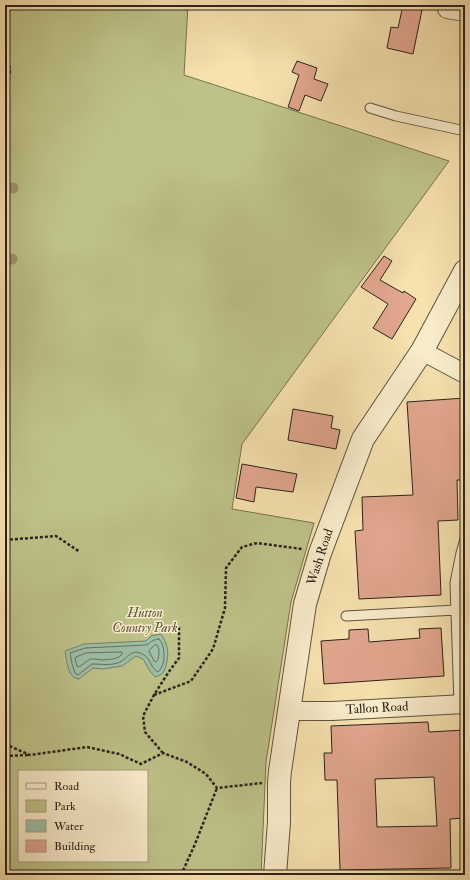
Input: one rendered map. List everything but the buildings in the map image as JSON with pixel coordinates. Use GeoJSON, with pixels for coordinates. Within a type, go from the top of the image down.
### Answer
{"type":"FeatureCollection","features":[{"type":"Feature","properties":{"kind":"street"},"geometry":{"type":"LineString","coordinates":[[447,9],[465,12]]}},
{"type":"Feature","properties":{"kind":"street","name":"Wash Road"},"geometry":{"type":"LineString","coordinates":[[275,875],[279,822],[279,782],[305,604],[320,553],[363,439],[422,351],[465,271]]}},
{"type":"Feature","properties":{"kind":"street"},"geometry":{"type":"LineString","coordinates":[[422,351],[465,374]]}},
{"type":"Feature","properties":{"kind":"street","name":"Tallon Road"},"geometry":{"type":"LineString","coordinates":[[289,712],[462,704]]}},
{"type":"Feature","properties":{"kind":"lane"},"geometry":{"type":"LineString","coordinates":[[370,108],[396,116],[465,131]]}},
{"type":"Feature","properties":{"kind":"lane"},"geometry":{"type":"LineString","coordinates":[[462,704],[455,583],[465,539]]}},
{"type":"Feature","properties":{"kind":"lane"},"geometry":{"type":"LineString","coordinates":[[346,616],[456,610]]}},
{"type":"Feature","properties":{"kind":"path"},"geometry":{"type":"LineString","coordinates":[[5,10],[6,5]]}},
{"type":"Feature","properties":{"kind":"path"},"geometry":{"type":"LineString","coordinates":[[5,36],[10,72],[5,77]]}},
{"type":"Feature","properties":{"kind":"path"},"geometry":{"type":"LineString","coordinates":[[5,540],[56,536],[80,552]]}},
{"type":"Feature","properties":{"kind":"path"},"geometry":{"type":"LineString","coordinates":[[154,695],[191,681],[213,649],[225,608],[226,568],[242,547],[257,543],[320,553]]}},
{"type":"Feature","properties":{"kind":"path"},"geometry":{"type":"LineString","coordinates":[[179,627],[179,658],[154,695],[144,716],[145,732],[163,753],[187,762],[206,774],[217,788]]}},
{"type":"Feature","properties":{"kind":"path"},"geometry":{"type":"LineString","coordinates":[[5,744],[30,755]]}},
{"type":"Feature","properties":{"kind":"path"},"geometry":{"type":"LineString","coordinates":[[5,756],[30,755],[87,747],[119,754],[141,764],[163,753]]}},
{"type":"Feature","properties":{"kind":"path"},"geometry":{"type":"LineString","coordinates":[[217,788],[279,782]]}},
{"type":"Feature","properties":{"kind":"path"},"geometry":{"type":"LineString","coordinates":[[181,875],[217,788]]}},
{"type":"Feature","properties":{"kind":"green space","name":"Hutton Country Park"},"geometry":{"type":"Polygon","coordinates":[[[5,5],[188,5],[184,75],[449,161],[242,444],[232,509],[314,523],[291,602],[266,762],[261,875],[5,875],[5,5]]]}},
{"type":"Feature","properties":{"kind":"water"},"geometry":{"type":"Polygon","coordinates":[[[161,634],[167,647],[168,657],[164,671],[155,677],[143,659],[136,656],[122,666],[103,669],[93,668],[79,679],[72,675],[67,664],[65,651],[84,644],[146,641],[151,636],[161,634]]]}}]}
